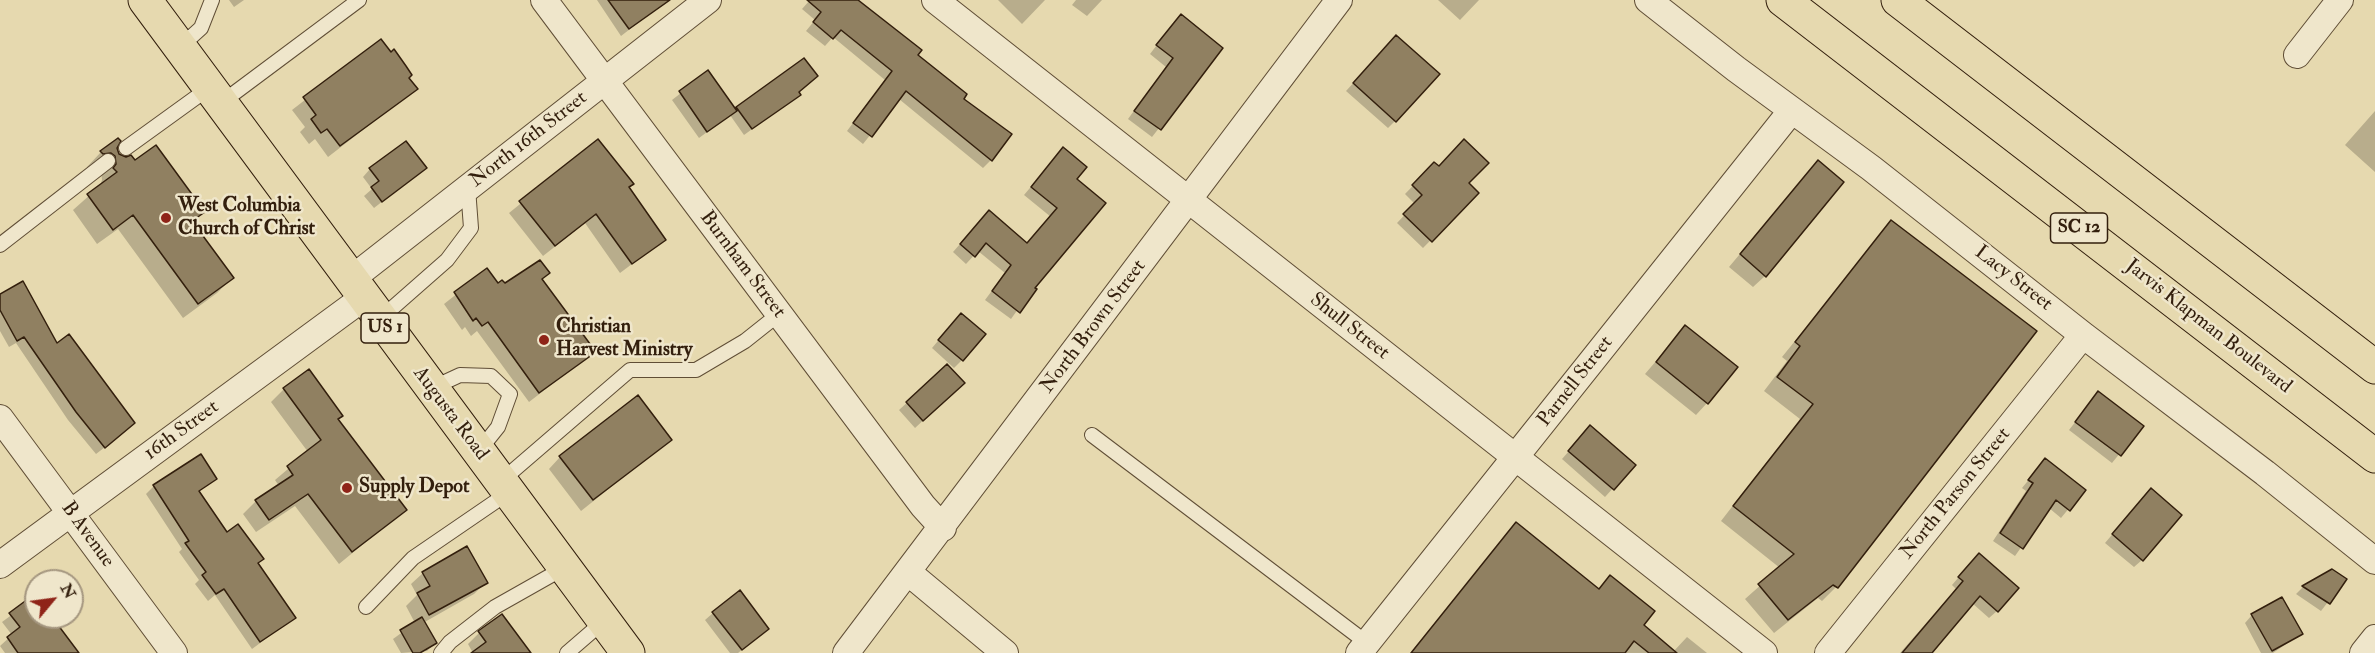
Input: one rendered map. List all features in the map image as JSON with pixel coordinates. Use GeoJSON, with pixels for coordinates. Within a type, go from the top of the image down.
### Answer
{"type":"FeatureCollection","features":[{"type":"Feature","properties":{"kind":"main road","name":"Augusta Road"},"geometry":{"type":"LineString","coordinates":[[145,0],[626,652]]}},
{"type":"Feature","properties":{"kind":"main road","name":"Jarvis Klapman Boulevard"},"geometry":{"type":"LineString","coordinates":[[1783,0],[2375,456]]}},
{"type":"Feature","properties":{"kind":"main road"},"geometry":{"type":"LineString","coordinates":[[1898,0],[2375,367]]}},
{"type":"Feature","properties":{"kind":"street","name":"Burnham Street"},"geometry":{"type":"LineString","coordinates":[[544,0],[923,506],[943,528]]}},
{"type":"Feature","properties":{"kind":"street","name":"North 16th Street"},"geometry":{"type":"LineString","coordinates":[[364,299],[468,188],[708,0]]}},
{"type":"Feature","properties":{"kind":"street","name":"Shull Street"},"geometry":{"type":"LineString","coordinates":[[934,0],[1764,653]]}},
{"type":"Feature","properties":{"kind":"street","name":"North Brown Street"},"geometry":{"type":"LineString","coordinates":[[846,653],[943,528],[1339,0]]}},
{"type":"Feature","properties":{"kind":"street","name":"Lacy Street"},"geometry":{"type":"LineString","coordinates":[[1648,0],[1871,168],[2375,561]]}},
{"type":"Feature","properties":{"kind":"street"},"geometry":{"type":"LineString","coordinates":[[2296,55],[2340,0]]}},
{"type":"Feature","properties":{"kind":"street","name":"Parnell Street"},"geometry":{"type":"LineString","coordinates":[[1363,648],[1792,110]]}},
{"type":"Feature","properties":{"kind":"street","name":"16th Street"},"geometry":{"type":"LineString","coordinates":[[0,565],[364,299]]}},
{"type":"Feature","properties":{"kind":"street","name":"North Parson Street"},"geometry":{"type":"LineString","coordinates":[[1828,653],[2083,334]]}},
{"type":"Feature","properties":{"kind":"street","name":"B Avenue"},"geometry":{"type":"LineString","coordinates":[[0,418],[174,653]]}},
{"type":"Feature","properties":{"kind":"street"},"geometry":{"type":"LineString","coordinates":[[909,573],[1002,652]]}},
{"type":"Feature","properties":{"kind":"street"},"geometry":{"type":"LineString","coordinates":[[2362,653],[2375,638]]}},
{"type":"Feature","properties":{"kind":"lane"},"geometry":{"type":"LineString","coordinates":[[180,47],[201,28],[212,0]]}},
{"type":"Feature","properties":{"kind":"lane"},"geometry":{"type":"LineString","coordinates":[[126,148],[215,96],[359,0]]}},
{"type":"Feature","properties":{"kind":"lane"},"geometry":{"type":"LineString","coordinates":[[0,245],[108,161]]}},
{"type":"Feature","properties":{"kind":"lane"},"geometry":{"type":"LineString","coordinates":[[364,299],[405,300],[447,260],[471,228],[468,188]]}},
{"type":"Feature","properties":{"kind":"lane"},"geometry":{"type":"LineString","coordinates":[[366,607],[413,558],[504,487],[630,370],[696,370],[745,341],[779,314]]}},
{"type":"Feature","properties":{"kind":"lane"},"geometry":{"type":"LineString","coordinates":[[430,389],[460,375],[491,376],[510,394],[498,427],[478,453]]}},
{"type":"Feature","properties":{"kind":"lane"},"geometry":{"type":"LineString","coordinates":[[1092,435],[1363,648]]}},
{"type":"Feature","properties":{"kind":"lane"},"geometry":{"type":"LineString","coordinates":[[449,649],[495,607],[564,568]]}},
{"type":"Feature","properties":{"kind":"lane"},"geometry":{"type":"LineString","coordinates":[[567,653],[604,621]]}},
{"type":"Feature","properties":{"kind":"building"},"geometry":{"type":"Polygon","coordinates":[[[608,0],[670,0],[629,29],[608,0]]]}},
{"type":"Feature","properties":{"kind":"building"},"geometry":{"type":"Polygon","coordinates":[[[807,0],[858,0],[922,50],[918,55],[967,94],[964,99],[1012,134],[992,161],[906,91],[872,137],[853,123],[892,71],[841,30],[833,39],[813,22],[821,12],[807,0]]]}},
{"type":"Feature","properties":{"kind":"building"},"geometry":{"type":"Polygon","coordinates":[[[1181,14],[1223,48],[1161,130],[1134,111],[1173,58],[1156,45],[1181,14]]]}},
{"type":"Feature","properties":{"kind":"building"},"geometry":{"type":"Polygon","coordinates":[[[1396,35],[1440,74],[1396,122],[1353,83],[1396,35]]]}},
{"type":"Feature","properties":{"kind":"building"},"geometry":{"type":"Polygon","coordinates":[[[381,39],[391,52],[394,49],[412,75],[409,78],[418,89],[340,146],[327,129],[321,133],[311,119],[316,115],[303,97],[381,39]]]}},
{"type":"Feature","properties":{"kind":"building"},"geometry":{"type":"Polygon","coordinates":[[[804,58],[818,76],[799,92],[801,95],[752,129],[736,107],[804,58]]]}},
{"type":"Feature","properties":{"kind":"building"},"geometry":{"type":"Polygon","coordinates":[[[708,70],[737,111],[707,132],[679,91],[708,70]]]}},
{"type":"Feature","properties":{"kind":"building","name":"West Columbia Church of Christ"},"geometry":{"type":"Polygon","coordinates":[[[118,138],[121,141],[117,148],[119,154],[126,157],[131,155],[135,160],[156,145],[205,212],[192,221],[234,278],[198,304],[133,215],[113,230],[87,194],[117,172],[113,168],[116,164],[115,156],[111,153],[103,154],[100,151],[118,138]]]}},
{"type":"Feature","properties":{"kind":"building"},"geometry":{"type":"Polygon","coordinates":[[[598,139],[634,184],[629,187],[666,240],[632,264],[596,214],[555,246],[519,201],[598,139]]]}},
{"type":"Feature","properties":{"kind":"building"},"geometry":{"type":"Polygon","coordinates":[[[1464,139],[1489,163],[1469,183],[1479,193],[1432,242],[1403,214],[1422,195],[1412,185],[1434,162],[1439,166],[1464,139]]]}},
{"type":"Feature","properties":{"kind":"building"},"geometry":{"type":"Polygon","coordinates":[[[406,141],[427,168],[382,202],[371,187],[379,181],[369,168],[406,141]]]}},
{"type":"Feature","properties":{"kind":"building"},"geometry":{"type":"Polygon","coordinates":[[[1063,147],[1087,167],[1077,179],[1106,203],[1035,288],[1037,289],[1020,313],[992,291],[1011,265],[986,243],[975,257],[960,244],[989,210],[1027,243],[1057,208],[1031,187],[1063,147]]]}},
{"type":"Feature","properties":{"kind":"building"},"geometry":{"type":"Polygon","coordinates":[[[1818,160],[1844,182],[1766,277],[1740,254],[1818,160]]]}},
{"type":"Feature","properties":{"kind":"building"},"geometry":{"type":"Polygon","coordinates":[[[1891,220],[2037,331],[1838,588],[1833,585],[1788,620],[1758,584],[1794,554],[1733,506],[1813,404],[1777,377],[1800,346],[1795,342],[1891,220]]]}},
{"type":"Feature","properties":{"kind":"building","name":"Christian Harvest Ministry"},"geometry":{"type":"Polygon","coordinates":[[[540,260],[550,273],[542,279],[596,352],[539,393],[488,322],[482,326],[476,318],[473,321],[454,292],[487,268],[498,283],[502,280],[505,283],[540,260]]]}},
{"type":"Feature","properties":{"kind":"building"},"geometry":{"type":"Polygon","coordinates":[[[23,281],[57,343],[69,334],[135,423],[105,448],[76,412],[24,337],[17,341],[0,310],[0,294],[23,281]]]}},
{"type":"Feature","properties":{"kind":"building"},"geometry":{"type":"Polygon","coordinates":[[[961,313],[986,334],[963,361],[938,340],[961,313]]]}},
{"type":"Feature","properties":{"kind":"building"},"geometry":{"type":"Polygon","coordinates":[[[1685,325],[1738,367],[1708,404],[1656,362],[1685,325]]]}},
{"type":"Feature","properties":{"kind":"building"},"geometry":{"type":"Polygon","coordinates":[[[947,364],[965,383],[923,421],[906,402],[947,364]]]}},
{"type":"Feature","properties":{"kind":"building","name":"Supply Depot"},"geometry":{"type":"Polygon","coordinates":[[[309,369],[343,416],[338,419],[407,510],[352,552],[308,494],[269,520],[255,500],[293,475],[287,466],[321,440],[283,388],[309,369]]]}},
{"type":"Feature","properties":{"kind":"building"},"geometry":{"type":"Polygon","coordinates":[[[2098,391],[2144,426],[2121,456],[2075,422],[2098,391]]]}},
{"type":"Feature","properties":{"kind":"building"},"geometry":{"type":"Polygon","coordinates":[[[638,395],[672,440],[593,500],[559,456],[638,395]]]}},
{"type":"Feature","properties":{"kind":"building"},"geometry":{"type":"Polygon","coordinates":[[[1590,425],[1636,465],[1614,490],[1568,451],[1590,425]]]}},
{"type":"Feature","properties":{"kind":"building"},"geometry":{"type":"Polygon","coordinates":[[[201,454],[217,479],[199,491],[227,532],[238,524],[264,559],[258,563],[296,618],[260,642],[224,589],[216,594],[202,575],[206,572],[185,543],[189,541],[153,485],[201,454]]]}},
{"type":"Feature","properties":{"kind":"building"},"geometry":{"type":"Polygon","coordinates":[[[2045,458],[2086,490],[2070,511],[2056,500],[2023,549],[2000,533],[2033,483],[2028,480],[2045,458]]]}},
{"type":"Feature","properties":{"kind":"building"},"geometry":{"type":"Polygon","coordinates":[[[2151,488],[2182,515],[2143,561],[2112,534],[2151,488]]]}},
{"type":"Feature","properties":{"kind":"building"},"geometry":{"type":"Polygon","coordinates":[[[1516,522],[1599,589],[1610,575],[1655,611],[1644,625],[1677,653],[1649,653],[1634,641],[1625,653],[1411,653],[1516,522]]]}},
{"type":"Feature","properties":{"kind":"building"},"geometry":{"type":"Polygon","coordinates":[[[467,546],[488,583],[429,615],[417,593],[430,586],[422,572],[467,546]]]}},
{"type":"Feature","properties":{"kind":"building"},"geometry":{"type":"Polygon","coordinates":[[[1979,553],[2019,588],[1998,612],[1980,596],[1932,653],[1902,653],[1963,581],[1958,577],[1979,553]]]}},
{"type":"Feature","properties":{"kind":"building"},"geometry":{"type":"Polygon","coordinates":[[[2332,569],[2347,579],[2330,604],[2302,586],[2332,569]]]}},
{"type":"Feature","properties":{"kind":"building"},"geometry":{"type":"Polygon","coordinates":[[[740,590],[769,629],[742,650],[712,612],[740,590]]]}},
{"type":"Feature","properties":{"kind":"building"},"geometry":{"type":"Polygon","coordinates":[[[2282,597],[2303,634],[2272,651],[2251,614],[2282,597]]]}},
{"type":"Feature","properties":{"kind":"building"},"geometry":{"type":"Polygon","coordinates":[[[24,602],[24,629],[61,629],[79,653],[18,653],[7,637],[20,627],[9,613],[24,602]]]}},
{"type":"Feature","properties":{"kind":"building"},"geometry":{"type":"Polygon","coordinates":[[[502,614],[531,653],[471,653],[486,642],[478,631],[502,614]]]}},
{"type":"Feature","properties":{"kind":"building"},"geometry":{"type":"Polygon","coordinates":[[[422,617],[437,643],[420,653],[413,653],[400,630],[422,617]]]}},
{"type":"Feature","properties":{"kind":"place","name":"West Columbia Church of Christ"},"geometry":{"type":"Point","coordinates":[166,218]}},
{"type":"Feature","properties":{"kind":"place","name":"Christian Harvest Ministry"},"geometry":{"type":"Point","coordinates":[544,340]}},
{"type":"Feature","properties":{"kind":"place","name":"Supply Depot"},"geometry":{"type":"Point","coordinates":[347,488]}}]}
